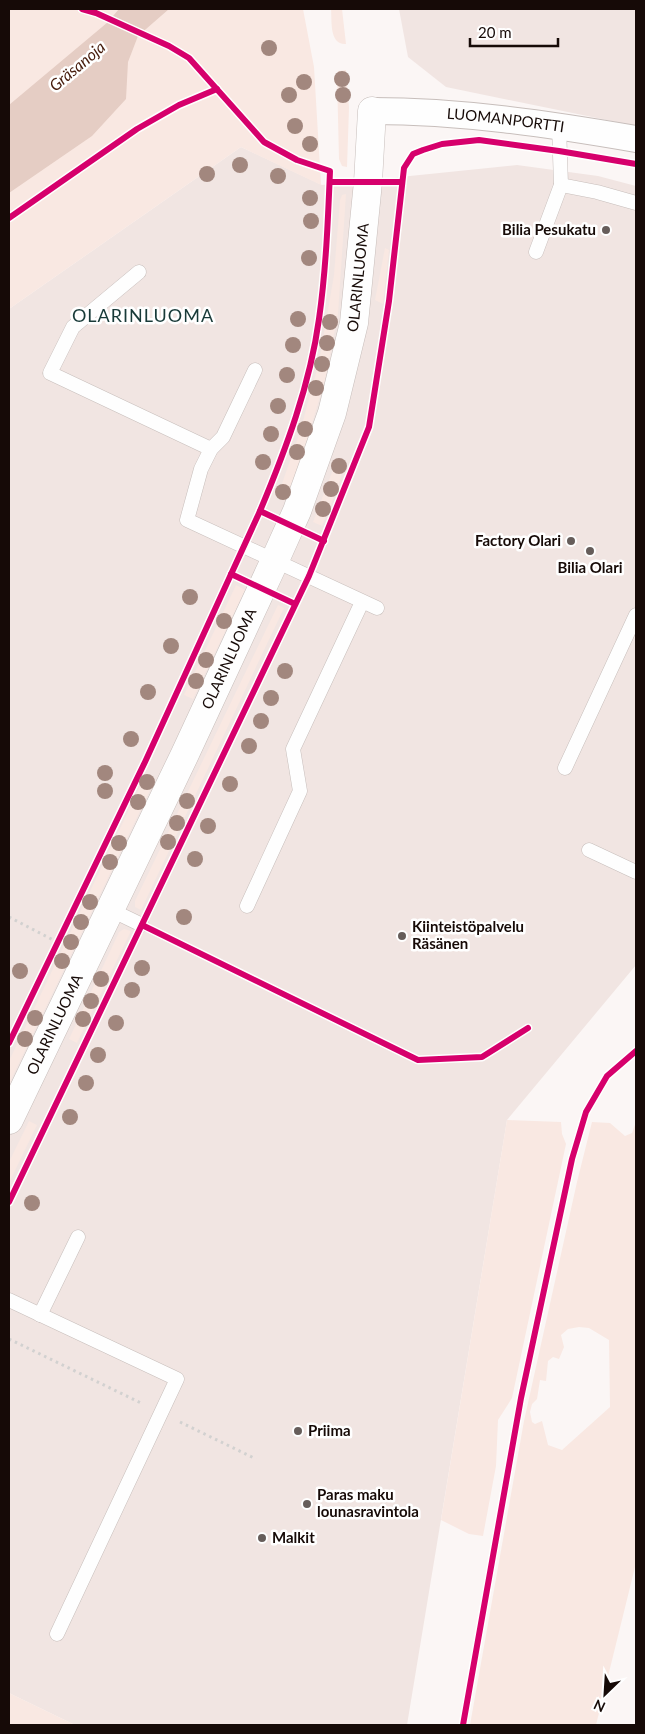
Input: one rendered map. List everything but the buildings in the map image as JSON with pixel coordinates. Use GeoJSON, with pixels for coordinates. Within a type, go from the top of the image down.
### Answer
{"type":"FeatureCollection","features":[{"type":"Feature","properties":{"kind":"main road","name":"OLARINLUOMA"},"geometry":{"type":"LineString","coordinates":[[9,1120],[110,910],[297,511],[332,413],[354,323],[368,182],[372,111]]}},
{"type":"Feature","properties":{"kind":"street","name":"LUOMANPORTTI"},"geometry":{"type":"LineString","coordinates":[[372,111],[419,111],[559,126],[636,139]]}},
{"type":"Feature","properties":{"kind":"lane"},"geometry":{"type":"LineString","coordinates":[[536,252],[560,185],[559,126]]}},
{"type":"Feature","properties":{"kind":"lane"},"geometry":{"type":"LineString","coordinates":[[560,185],[597,192],[636,203]]}},
{"type":"Feature","properties":{"kind":"lane"},"geometry":{"type":"LineString","coordinates":[[139,272],[73,327],[50,373],[210,449]]}},
{"type":"Feature","properties":{"kind":"lane"},"geometry":{"type":"LineString","coordinates":[[255,370],[223,437],[210,449],[201,469],[187,520],[377,608]]}},
{"type":"Feature","properties":{"kind":"lane"},"geometry":{"type":"LineString","coordinates":[[246,906],[300,791],[293,748],[362,602]]}},
{"type":"Feature","properties":{"kind":"lane"},"geometry":{"type":"LineString","coordinates":[[564,768],[636,615]]}},
{"type":"Feature","properties":{"kind":"lane"},"geometry":{"type":"LineString","coordinates":[[589,850],[636,872]]}},
{"type":"Feature","properties":{"kind":"lane"},"geometry":{"type":"LineString","coordinates":[[110,910],[142,925]]}},
{"type":"Feature","properties":{"kind":"lane"},"geometry":{"type":"LineString","coordinates":[[40,1315],[78,1237]]}},
{"type":"Feature","properties":{"kind":"lane"},"geometry":{"type":"LineString","coordinates":[[9,1300],[177,1379],[58,1634]]}},
{"type":"Feature","properties":{"kind":"path"},"geometry":{"type":"LineString","coordinates":[[9,917],[58,942]]}},
{"type":"Feature","properties":{"kind":"path"},"geometry":{"type":"LineString","coordinates":[[53,950],[62,933]]}},
{"type":"Feature","properties":{"kind":"path"},"geometry":{"type":"LineString","coordinates":[[9,1339],[256,1459]]}},
{"type":"Feature","properties":{"kind":"shaded area"},"geometry":{"type":"Polygon","coordinates":[[[9,9],[303,9],[314,67],[321,185],[241,147],[9,309],[9,9]]]}},
{"type":"Feature","properties":{"kind":"shaded area"},"geometry":{"type":"Polygon","coordinates":[[[331,9],[342,9],[346,44],[337,41],[334,37],[331,9]]]}},
{"type":"Feature","properties":{"kind":"shaded area"},"geometry":{"type":"Polygon","coordinates":[[[399,9],[636,9],[636,126],[446,87],[408,57],[399,9]]]}},
{"type":"Feature","properties":{"kind":"shaded area"},"geometry":{"type":"Polygon","coordinates":[[[346,70],[349,108],[347,167],[342,166],[339,159],[337,76],[338,71],[346,70]]]}},
{"type":"Feature","properties":{"kind":"shaded area"},"geometry":{"type":"Polygon","coordinates":[[[241,147],[322,185],[517,165],[598,176],[636,186],[636,965],[507,1120],[407,1725],[75,1725],[9,1693],[9,309],[241,147]]]}},
{"type":"Feature","properties":{"kind":"shaded area"},"geometry":{"type":"Polygon","coordinates":[[[346,194],[338,314],[325,380],[301,460],[287,498],[278,495],[300,432],[319,362],[334,275],[340,200],[342,195],[346,194]]]}},
{"type":"Feature","properties":{"kind":"shaded area"},"geometry":{"type":"Polygon","coordinates":[[[385,248],[389,250],[383,304],[375,300],[385,248]]]}},
{"type":"Feature","properties":{"kind":"shaded area"},"geometry":{"type":"Polygon","coordinates":[[[337,459],[345,462],[338,487],[322,526],[313,522],[337,459]]]}},
{"type":"Feature","properties":{"kind":"shaded area"},"geometry":{"type":"Polygon","coordinates":[[[236,585],[245,590],[193,699],[184,695],[236,585]]]}},
{"type":"Feature","properties":{"kind":"shaded area"},"geometry":{"type":"Polygon","coordinates":[[[278,605],[284,608],[141,910],[135,907],[135,901],[278,605]]]}},
{"type":"Feature","properties":{"kind":"shaded area"},"geometry":{"type":"Polygon","coordinates":[[[145,776],[155,780],[9,1084],[9,1061],[145,776]]]}},
{"type":"Feature","properties":{"kind":"shaded area"},"geometry":{"type":"Polygon","coordinates":[[[124,929],[131,931],[77,1043],[69,1039],[119,932],[124,929]]]}},
{"type":"Feature","properties":{"kind":"shaded area"},"geometry":{"type":"Polygon","coordinates":[[[507,1120],[561,1122],[562,1134],[566,1144],[512,1398],[498,1420],[496,1466],[483,1536],[469,1534],[441,1520],[507,1120]]]}},
{"type":"Feature","properties":{"kind":"shaded area"},"geometry":{"type":"Polygon","coordinates":[[[29,1121],[37,1125],[9,1183],[9,1162],[29,1121]]]}},
{"type":"Feature","properties":{"kind":"shaded area"},"geometry":{"type":"Polygon","coordinates":[[[592,1122],[610,1123],[625,1136],[632,1133],[636,1122],[636,1563],[596,1725],[470,1725],[524,1421],[592,1122]],[[589,1328],[568,1329],[561,1335],[564,1347],[559,1359],[553,1357],[548,1361],[546,1381],[540,1380],[537,1399],[532,1404],[530,1412],[532,1422],[535,1424],[542,1421],[548,1445],[562,1450],[610,1407],[609,1340],[589,1328]]]}},
{"type":"Feature","properties":{"kind":"shaded area"},"geometry":{"type":"Polygon","coordinates":[[[9,1693],[75,1725],[9,1725],[9,1693]]]}},
{"type":"Feature","properties":{"kind":"water","name":"Gräsanoja"},"geometry":{"type":"Polygon","coordinates":[[[119,9],[169,9],[138,36],[128,62],[126,99],[92,136],[9,193],[9,105],[108,22],[119,9]]]}},
{"type":"Feature","properties":{"kind":"cycle path"},"geometry":{"type":"LineString","coordinates":[[9,1043],[145,762],[270,488],[288,440],[310,368],[319,319],[326,245],[330,171],[297,160],[264,142],[189,58],[169,46],[96,13],[82,9]]}},
{"type":"Feature","properties":{"kind":"cycle path"},"geometry":{"type":"LineString","coordinates":[[9,218],[137,129],[179,105],[217,89]]}},
{"type":"Feature","properties":{"kind":"cycle path"},"geometry":{"type":"LineString","coordinates":[[9,1202],[309,576],[369,427],[389,301],[404,168],[413,154],[423,150],[442,144],[479,140],[636,164]]}},
{"type":"Feature","properties":{"kind":"cycle path"},"geometry":{"type":"LineString","coordinates":[[330,182],[402,182]]}},
{"type":"Feature","properties":{"kind":"cycle path"},"geometry":{"type":"LineString","coordinates":[[260,511],[324,541]]}},
{"type":"Feature","properties":{"kind":"cycle path"},"geometry":{"type":"LineString","coordinates":[[231,574],[295,604]]}},
{"type":"Feature","properties":{"kind":"cycle path"},"geometry":{"type":"LineString","coordinates":[[142,925],[418,1060],[482,1057],[528,1028]]}},
{"type":"Feature","properties":{"kind":"cycle path"},"geometry":{"type":"LineString","coordinates":[[463,1725],[521,1398],[572,1159],[586,1112],[607,1076],[636,1051]]}},
{"type":"Feature","properties":{"kind":"place","name":"Bilia Pesukatu"},"geometry":{"type":"Point","coordinates":[606,230]}},
{"type":"Feature","properties":{"kind":"place","name":"Factory Olari"},"geometry":{"type":"Point","coordinates":[571,541]}},
{"type":"Feature","properties":{"kind":"place","name":"Bilia Olari"},"geometry":{"type":"Point","coordinates":[590,551]}},
{"type":"Feature","properties":{"kind":"place","name":"Kiinteistöpalvelu Räsänen"},"geometry":{"type":"Point","coordinates":[402,936]}},
{"type":"Feature","properties":{"kind":"place","name":"Priima"},"geometry":{"type":"Point","coordinates":[298,1431]}},
{"type":"Feature","properties":{"kind":"place","name":"Paras maku lounasravintola"},"geometry":{"type":"Point","coordinates":[307,1504]}},
{"type":"Feature","properties":{"kind":"place","name":"Malkit"},"geometry":{"type":"Point","coordinates":[262,1538]}},
{"type":"Feature","properties":{"kind":"district","name":"OLARINLUOMA"},"geometry":{"type":"Point","coordinates":[143,316]}}]}
